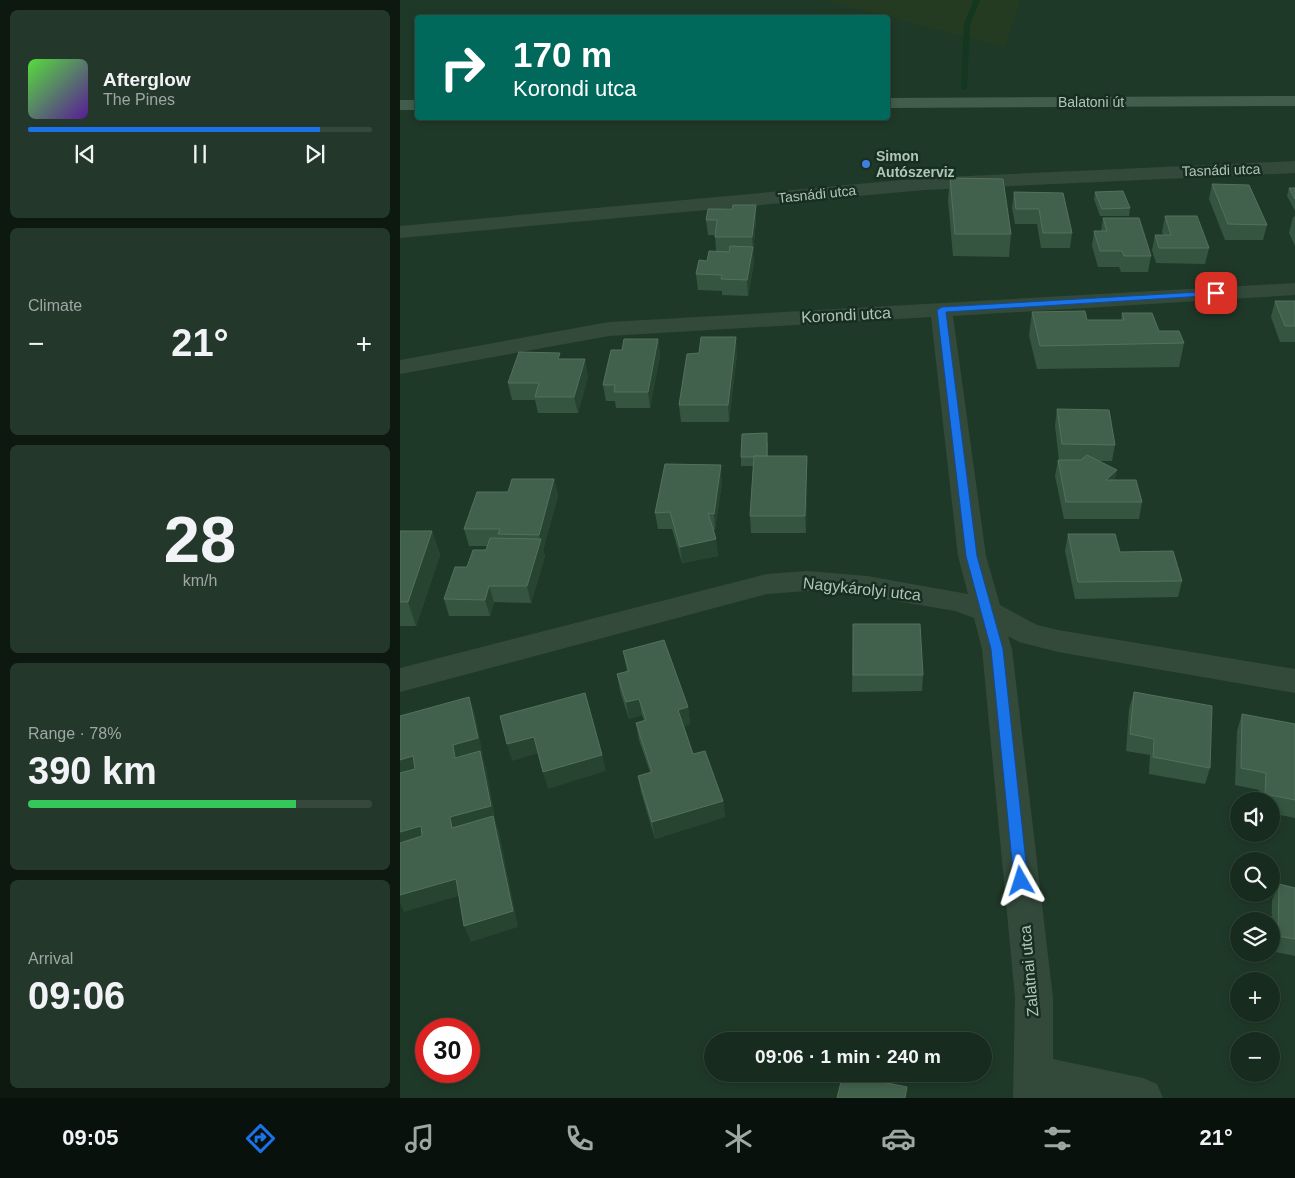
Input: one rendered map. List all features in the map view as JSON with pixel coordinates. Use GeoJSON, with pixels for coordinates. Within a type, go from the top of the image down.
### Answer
{"type":"FeatureCollection","features":[{"type":"Feature","properties":{"kind":"main road","name":"Balatoni út"},"geometry":{"type":"LineString","coordinates":[[890,103],[1295,102]]}},
{"type":"Feature","properties":{"kind":"main road"},"geometry":{"type":"LineString","coordinates":[[400,105],[415,105]]}},
{"type":"Feature","properties":{"kind":"street","name":"Tasnádi utca"},"geometry":{"type":"LineString","coordinates":[[400,232],[924,184],[1295,167]]}},
{"type":"Feature","properties":{"kind":"street","name":"Korondi utca"},"geometry":{"type":"LineString","coordinates":[[400,367],[609,329],[1295,288]]}},
{"type":"Feature","properties":{"kind":"street","name":"Zalatnai utca"},"geometry":{"type":"LineString","coordinates":[[942,310],[972,556],[997,649],[1034,998],[1034,1086]]}},
{"type":"Feature","properties":{"kind":"street","name":"Nagykárolyi utca"},"geometry":{"type":"LineString","coordinates":[[400,680],[767,584],[807,581],[867,586],[958,601],[986,610],[1029,634],[1058,641],[1295,681]]}},
{"type":"Feature","properties":{"kind":"street"},"geometry":{"type":"LineString","coordinates":[[1034,1086],[1143,1098]]}},
{"type":"Feature","properties":{"kind":"green space"},"geometry":{"type":"Polygon","coordinates":[[[823,0],[1021,0],[1005,47],[890,17],[890,15],[881,15],[823,0]]]}},
{"type":"Feature","properties":{"kind":"building"},"geometry":{"type":"Polygon","coordinates":[[[950,178],[1003,179],[1011,234],[955,234],[950,178]]]}},
{"type":"Feature","properties":{"kind":"building"},"geometry":{"type":"Polygon","coordinates":[[[1212,184],[1249,185],[1267,225],[1228,224],[1212,184]]]}},
{"type":"Feature","properties":{"kind":"building"},"geometry":{"type":"Polygon","coordinates":[[[1289,188],[1295,188],[1295,199],[1289,188]]]}},
{"type":"Feature","properties":{"kind":"building"},"geometry":{"type":"Polygon","coordinates":[[[1123,191],[1130,208],[1102,209],[1095,192],[1123,191]]]}},
{"type":"Feature","properties":{"kind":"building"},"geometry":{"type":"Polygon","coordinates":[[[1014,192],[1063,193],[1072,233],[1043,233],[1039,209],[1016,209],[1014,192]]]}},
{"type":"Feature","properties":{"kind":"building"},"geometry":{"type":"Polygon","coordinates":[[[733,205],[756,205],[752,237],[715,237],[717,220],[706,220],[708,209],[732,209],[733,205]]]}},
{"type":"Feature","properties":{"kind":"building"},"geometry":{"type":"Polygon","coordinates":[[[1165,216],[1197,216],[1209,248],[1159,248],[1155,235],[1171,235],[1165,216]]]}},
{"type":"Feature","properties":{"kind":"building"},"geometry":{"type":"Polygon","coordinates":[[[1103,218],[1139,218],[1151,256],[1124,256],[1122,251],[1100,251],[1094,231],[1107,231],[1103,218]]]}},
{"type":"Feature","properties":{"kind":"building"},"geometry":{"type":"Polygon","coordinates":[[[730,246],[753,247],[747,280],[721,279],[722,275],[696,274],[699,260],[707,261],[709,251],[729,252],[730,246]]]}},
{"type":"Feature","properties":{"kind":"building"},"geometry":{"type":"Polygon","coordinates":[[[1275,301],[1295,301],[1295,326],[1285,326],[1275,301]]]}},
{"type":"Feature","properties":{"kind":"building"},"geometry":{"type":"Polygon","coordinates":[[[1085,311],[1087,320],[1124,320],[1122,313],[1152,313],[1159,331],[1179,331],[1184,343],[1040,346],[1032,312],[1085,311]]]}},
{"type":"Feature","properties":{"kind":"building"},"geometry":{"type":"Polygon","coordinates":[[[701,337],[736,337],[728,405],[679,405],[687,354],[699,353],[701,337]]]}},
{"type":"Feature","properties":{"kind":"building"},"geometry":{"type":"Polygon","coordinates":[[[624,339],[658,339],[648,392],[614,392],[615,385],[603,385],[611,350],[622,350],[624,339]]]}},
{"type":"Feature","properties":{"kind":"building"},"geometry":{"type":"Polygon","coordinates":[[[519,352],[560,353],[558,359],[585,359],[574,397],[535,397],[539,383],[508,383],[519,352]]]}},
{"type":"Feature","properties":{"kind":"building"},"geometry":{"type":"Polygon","coordinates":[[[1057,409],[1109,410],[1115,445],[1062,444],[1057,409]]]}},
{"type":"Feature","properties":{"kind":"building"},"geometry":{"type":"Polygon","coordinates":[[[767,433],[767,456],[741,457],[742,434],[767,433]]]}},
{"type":"Feature","properties":{"kind":"building"},"geometry":{"type":"Polygon","coordinates":[[[1087,455],[1117,470],[1106,480],[1136,480],[1142,502],[1066,502],[1058,460],[1081,460],[1087,455]]]}},
{"type":"Feature","properties":{"kind":"building"},"geometry":{"type":"Polygon","coordinates":[[[754,456],[807,456],[805,516],[750,516],[754,456]]]}},
{"type":"Feature","properties":{"kind":"building"},"geometry":{"type":"Polygon","coordinates":[[[665,464],[721,465],[714,514],[708,513],[716,539],[680,547],[670,512],[655,513],[665,464]]]}},
{"type":"Feature","properties":{"kind":"building"},"geometry":{"type":"Polygon","coordinates":[[[512,479],[554,479],[539,535],[498,534],[500,529],[464,529],[477,492],[508,492],[512,479]]]}},
{"type":"Feature","properties":{"kind":"building"},"geometry":{"type":"Polygon","coordinates":[[[400,531],[432,531],[408,602],[400,602],[400,531]]]}},
{"type":"Feature","properties":{"kind":"building"},"geometry":{"type":"Polygon","coordinates":[[[1068,534],[1115,534],[1120,552],[1173,551],[1182,581],[1078,582],[1068,534]]]}},
{"type":"Feature","properties":{"kind":"building"},"geometry":{"type":"Polygon","coordinates":[[[490,538],[541,539],[527,586],[489,586],[485,600],[444,599],[455,567],[467,567],[473,550],[486,550],[490,538]]]}},
{"type":"Feature","properties":{"kind":"building"},"geometry":{"type":"Polygon","coordinates":[[[853,624],[920,624],[923,675],[853,675],[853,624]]]}},
{"type":"Feature","properties":{"kind":"building"},"geometry":{"type":"Polygon","coordinates":[[[664,640],[688,707],[678,710],[693,754],[705,751],[723,801],[652,822],[638,776],[652,772],[636,723],[646,720],[639,699],[626,702],[617,674],[629,671],[623,651],[664,640]]]}},
{"type":"Feature","properties":{"kind":"building"},"geometry":{"type":"Polygon","coordinates":[[[1134,692],[1212,706],[1210,768],[1153,757],[1154,739],[1130,734],[1134,692]]]}},
{"type":"Feature","properties":{"kind":"building"},"geometry":{"type":"Polygon","coordinates":[[[585,693],[602,755],[543,772],[534,737],[507,744],[500,716],[585,693]]]}},
{"type":"Feature","properties":{"kind":"building"},"geometry":{"type":"Polygon","coordinates":[[[469,697],[478,738],[453,745],[455,758],[480,751],[491,806],[450,817],[452,828],[493,816],[513,911],[464,926],[456,879],[400,895],[400,843],[422,836],[421,826],[400,832],[400,773],[415,769],[413,756],[400,760],[400,716],[469,697]]]}},
{"type":"Feature","properties":{"kind":"building"},"geometry":{"type":"Polygon","coordinates":[[[1242,714],[1295,724],[1295,800],[1280,797],[1280,792],[1265,792],[1266,773],[1241,768],[1242,714]]]}},
{"type":"Feature","properties":{"kind":"building"},"geometry":{"type":"Polygon","coordinates":[[[1280,884],[1295,888],[1295,939],[1280,936],[1280,912],[1278,912],[1280,884]]]}},
{"type":"Feature","properties":{"kind":"building"},"geometry":{"type":"Polygon","coordinates":[[[841,1082],[882,1082],[907,1087],[905,1098],[837,1098],[841,1082]]]}},
{"type":"Feature","properties":{"kind":"waterway"},"geometry":{"type":"LineString","coordinates":[[964,88],[967,24],[977,0]]}},
{"type":"Feature","properties":{"kind":"place","name":"Simon Autószerviz"},"geometry":{"type":"Point","coordinates":[866,164]}},
{"type":"Feature","properties":{"kind":"route"},"geometry":{"type":"LineString","coordinates":[[1021,881],[997,649],[972,556],[942,310],[1216,293]]}}]}
